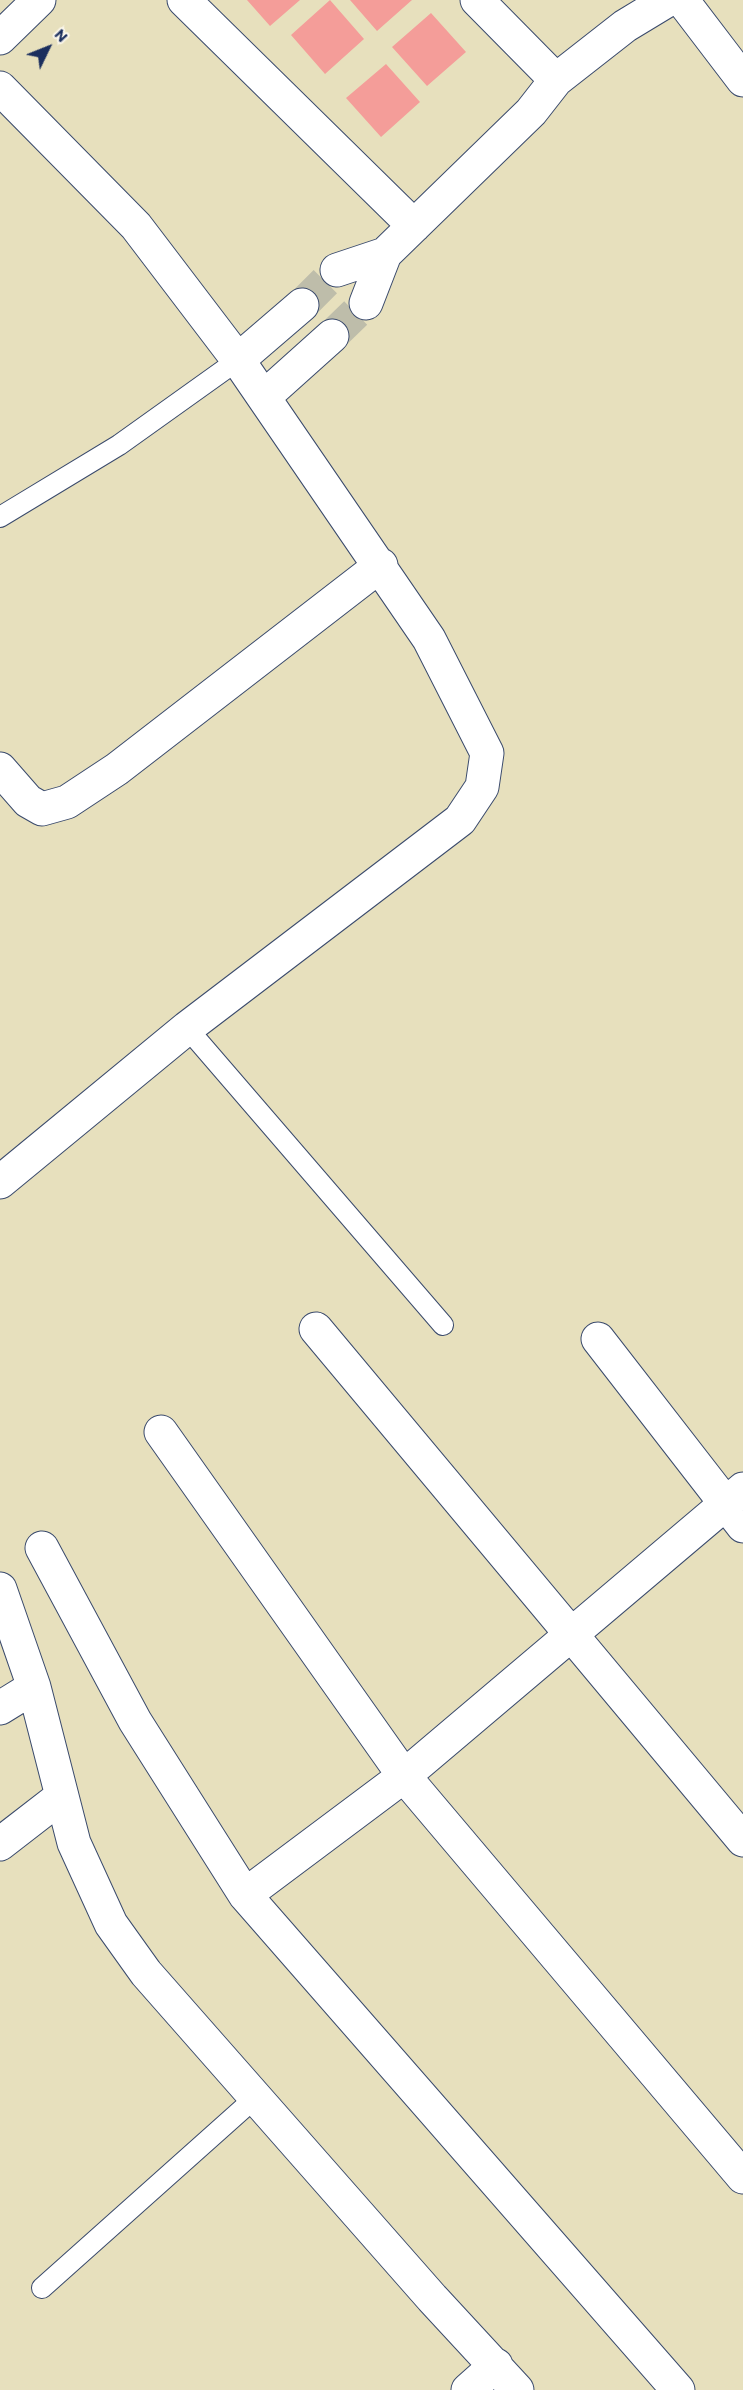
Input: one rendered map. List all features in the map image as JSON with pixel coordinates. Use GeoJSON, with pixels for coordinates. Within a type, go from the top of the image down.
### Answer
{"type":"FeatureCollection","features":[{"type":"Feature","properties":{"kind":"street"},"geometry":{"type":"LineString","coordinates":[[0,38],[39,0]]}},
{"type":"Feature","properties":{"kind":"street"},"geometry":{"type":"LineString","coordinates":[[184,0],[414,226]]}},
{"type":"Feature","properties":{"kind":"street"},"geometry":{"type":"LineString","coordinates":[[477,0],[556,80]]}},
{"type":"Feature","properties":{"kind":"street"},"geometry":{"type":"LineString","coordinates":[[366,303],[385,254],[531,111],[556,80],[625,26],[668,0]]}},
{"type":"Feature","properties":{"kind":"street"},"geometry":{"type":"LineString","coordinates":[[682,0],[743,80]]}},
{"type":"Feature","properties":{"kind":"street"},"geometry":{"type":"LineString","coordinates":[[0,88],[136,226],[238,360],[381,565],[429,639],[487,753],[482,787],[460,820],[4,1169]]}},
{"type":"Feature","properties":{"kind":"street"},"geometry":{"type":"LineString","coordinates":[[337,270],[385,254]]}},
{"type":"Feature","properties":{"kind":"street"},"geometry":{"type":"LineString","coordinates":[[238,360],[302,305]]}},
{"type":"Feature","properties":{"kind":"street"},"geometry":{"type":"LineString","coordinates":[[264,397],[332,336]]}},
{"type":"Feature","properties":{"kind":"street"},"geometry":{"type":"LineString","coordinates":[[0,769],[28,801],[42,809],[67,802],[117,769],[381,565]]}},
{"type":"Feature","properties":{"kind":"street"},"geometry":{"type":"LineString","coordinates":[[316,1329],[743,1840]]}},
{"type":"Feature","properties":{"kind":"street"},"geometry":{"type":"LineString","coordinates":[[245,1895],[404,1776],[572,1633],[737,1506],[598,1339]]}},
{"type":"Feature","properties":{"kind":"street"},"geometry":{"type":"LineString","coordinates":[[161,1432],[404,1776],[743,2177]]}},
{"type":"Feature","properties":{"kind":"street"},"geometry":{"type":"LineString","coordinates":[[42,1548],[135,1721],[245,1895],[678,2390]]}},
{"type":"Feature","properties":{"kind":"street"},"geometry":{"type":"LineString","coordinates":[[0,1589],[34,1687],[74,1843],[111,1924],[146,1973],[432,2298],[517,2390]]}},
{"type":"Feature","properties":{"kind":"street"},"geometry":{"type":"LineString","coordinates":[[0,1708],[34,1687]]}},
{"type":"Feature","properties":{"kind":"street"},"geometry":{"type":"LineString","coordinates":[[0,1844],[62,1796]]}},
{"type":"Feature","properties":{"kind":"street"},"geometry":{"type":"LineString","coordinates":[[468,2390],[496,2365]]}},
{"type":"Feature","properties":{"kind":"lane"},"geometry":{"type":"LineString","coordinates":[[0,517],[118,445],[238,360]]}},
{"type":"Feature","properties":{"kind":"lane"},"geometry":{"type":"LineString","coordinates":[[187,1028],[443,1325]]}},
{"type":"Feature","properties":{"kind":"lane"},"geometry":{"type":"LineString","coordinates":[[42,2288],[255,2097]]}},
{"type":"Feature","properties":{"kind":"building"},"geometry":{"type":"Polygon","coordinates":[[[247,0],[300,0],[270,26],[247,0]]]}},
{"type":"Feature","properties":{"kind":"building"},"geometry":{"type":"Polygon","coordinates":[[[330,0],[364,39],[325,74],[291,35],[330,0]]]}},
{"type":"Feature","properties":{"kind":"building"},"geometry":{"type":"Polygon","coordinates":[[[350,0],[412,0],[377,31],[350,0]]]}},
{"type":"Feature","properties":{"kind":"building"},"geometry":{"type":"Polygon","coordinates":[[[431,13],[466,52],[427,86],[392,47],[431,13]]]}},
{"type":"Feature","properties":{"kind":"building"},"geometry":{"type":"Polygon","coordinates":[[[386,64],[420,102],[381,137],[346,98],[386,64]]]}},
{"type":"Feature","properties":{"kind":"tunnel"},"geometry":{"type":"LineString","coordinates":[[302,305],[337,270]]}},
{"type":"Feature","properties":{"kind":"tunnel"},"geometry":{"type":"LineString","coordinates":[[332,336],[366,303]]}}]}
